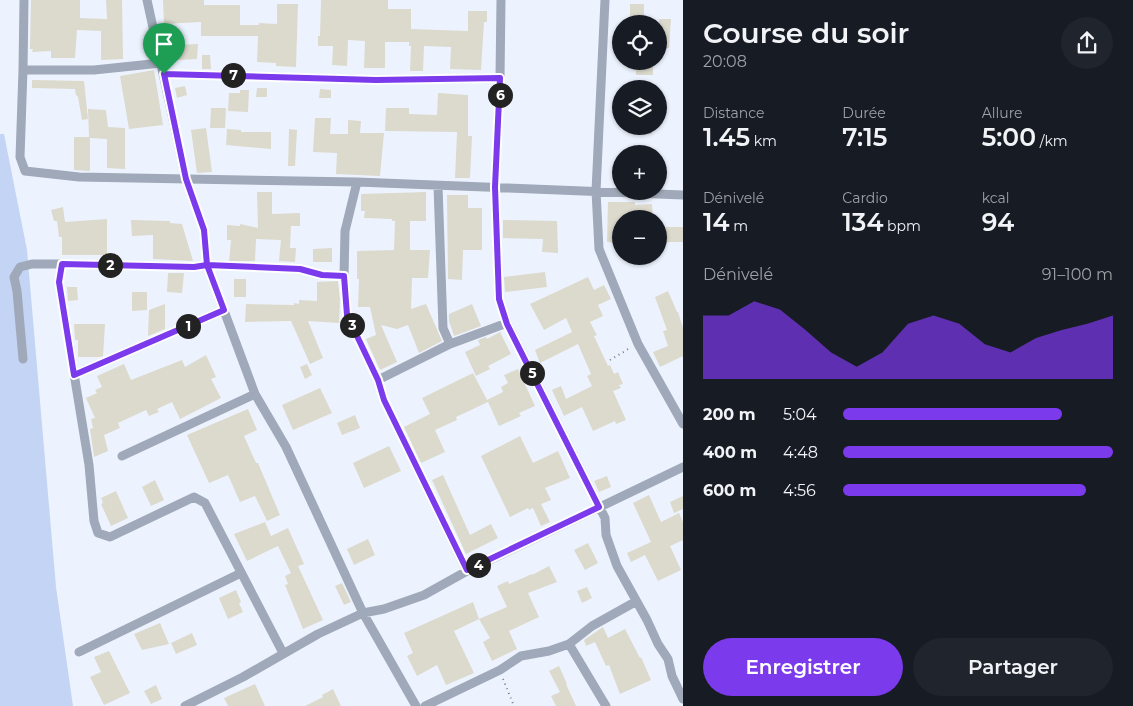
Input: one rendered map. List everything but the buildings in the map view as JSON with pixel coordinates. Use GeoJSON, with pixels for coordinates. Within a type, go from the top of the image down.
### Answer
{"type":"FeatureCollection","features":[{"type":"Feature","properties":{"kind":"street"},"geometry":{"type":"LineString","coordinates":[[24,0],[24,70],[20,157],[25,171],[79,177],[357,182],[683,195]]}},
{"type":"Feature","properties":{"kind":"street"},"geometry":{"type":"LineString","coordinates":[[147,0],[186,179],[204,230],[207,265],[254,394],[286,447],[363,613],[416,706]]}},
{"type":"Feature","properties":{"kind":"street"},"geometry":{"type":"LineString","coordinates":[[501,0],[500,78],[495,187],[499,299],[507,324],[605,518],[609,546],[635,602],[668,659],[672,676],[683,699]]}},
{"type":"Feature","properties":{"kind":"street"},"geometry":{"type":"LineString","coordinates":[[605,0],[596,191],[599,249],[638,344],[683,424]]}},
{"type":"Feature","properties":{"kind":"street"},"geometry":{"type":"LineString","coordinates":[[24,70],[94,70],[161,63]]}},
{"type":"Feature","properties":{"kind":"street"},"geometry":{"type":"LineString","coordinates":[[164,74],[376,80],[500,78]]}},
{"type":"Feature","properties":{"kind":"street"},"geometry":{"type":"LineString","coordinates":[[357,182],[345,231],[344,276],[347,315],[378,380],[384,400],[467,570]]}},
{"type":"Feature","properties":{"kind":"street"},"geometry":{"type":"LineString","coordinates":[[438,186],[443,328],[450,344]]}},
{"type":"Feature","properties":{"kind":"street"},"geometry":{"type":"LineString","coordinates":[[23,359],[14,277],[20,267],[32,264],[194,267],[207,265]]}},
{"type":"Feature","properties":{"kind":"street"},"geometry":{"type":"LineString","coordinates":[[62,264],[59,282],[88,465],[94,521],[98,532],[110,537],[194,497],[205,503],[284,653]]}},
{"type":"Feature","properties":{"kind":"street"},"geometry":{"type":"LineString","coordinates":[[74,375],[224,310]]}},
{"type":"Feature","properties":{"kind":"street"},"geometry":{"type":"LineString","coordinates":[[378,380],[450,344],[507,324]]}},
{"type":"Feature","properties":{"kind":"street"},"geometry":{"type":"LineString","coordinates":[[122,456],[254,394]]}},
{"type":"Feature","properties":{"kind":"street"},"geometry":{"type":"LineString","coordinates":[[185,706],[363,613],[384,609],[424,595],[467,570],[683,467]]}},
{"type":"Feature","properties":{"kind":"street"},"geometry":{"type":"LineString","coordinates":[[79,652],[241,573]]}},
{"type":"Feature","properties":{"kind":"street"},"geometry":{"type":"LineString","coordinates":[[425,706],[500,670],[521,656],[549,652],[569,644],[592,626],[635,602]]}},
{"type":"Feature","properties":{"kind":"street"},"geometry":{"type":"LineString","coordinates":[[569,644],[606,706]]}},
{"type":"Feature","properties":{"kind":"path"},"geometry":{"type":"LineString","coordinates":[[207,265],[300,269],[322,275],[344,276]]}},
{"type":"Feature","properties":{"kind":"path"},"geometry":{"type":"LineString","coordinates":[[610,360],[638,344]]}},
{"type":"Feature","properties":{"kind":"path"},"geometry":{"type":"LineString","coordinates":[[500,670],[514,706]]}},
{"type":"Feature","properties":{"kind":"shaded area"},"geometry":{"type":"Polygon","coordinates":[[[0,134],[4,134],[27,250],[56,587],[73,706],[0,706],[0,134]]]}},
{"type":"Feature","properties":{"kind":"route"},"geometry":{"type":"LineString","coordinates":[[164,74],[186,179],[204,230],[207,265],[224,310],[74,375],[59,282],[62,264],[194,267],[207,265],[300,269],[322,275],[344,276],[347,315],[378,380],[384,400],[467,570],[599,507],[507,324],[499,299],[495,187],[500,78],[376,80],[164,74]]}}]}
